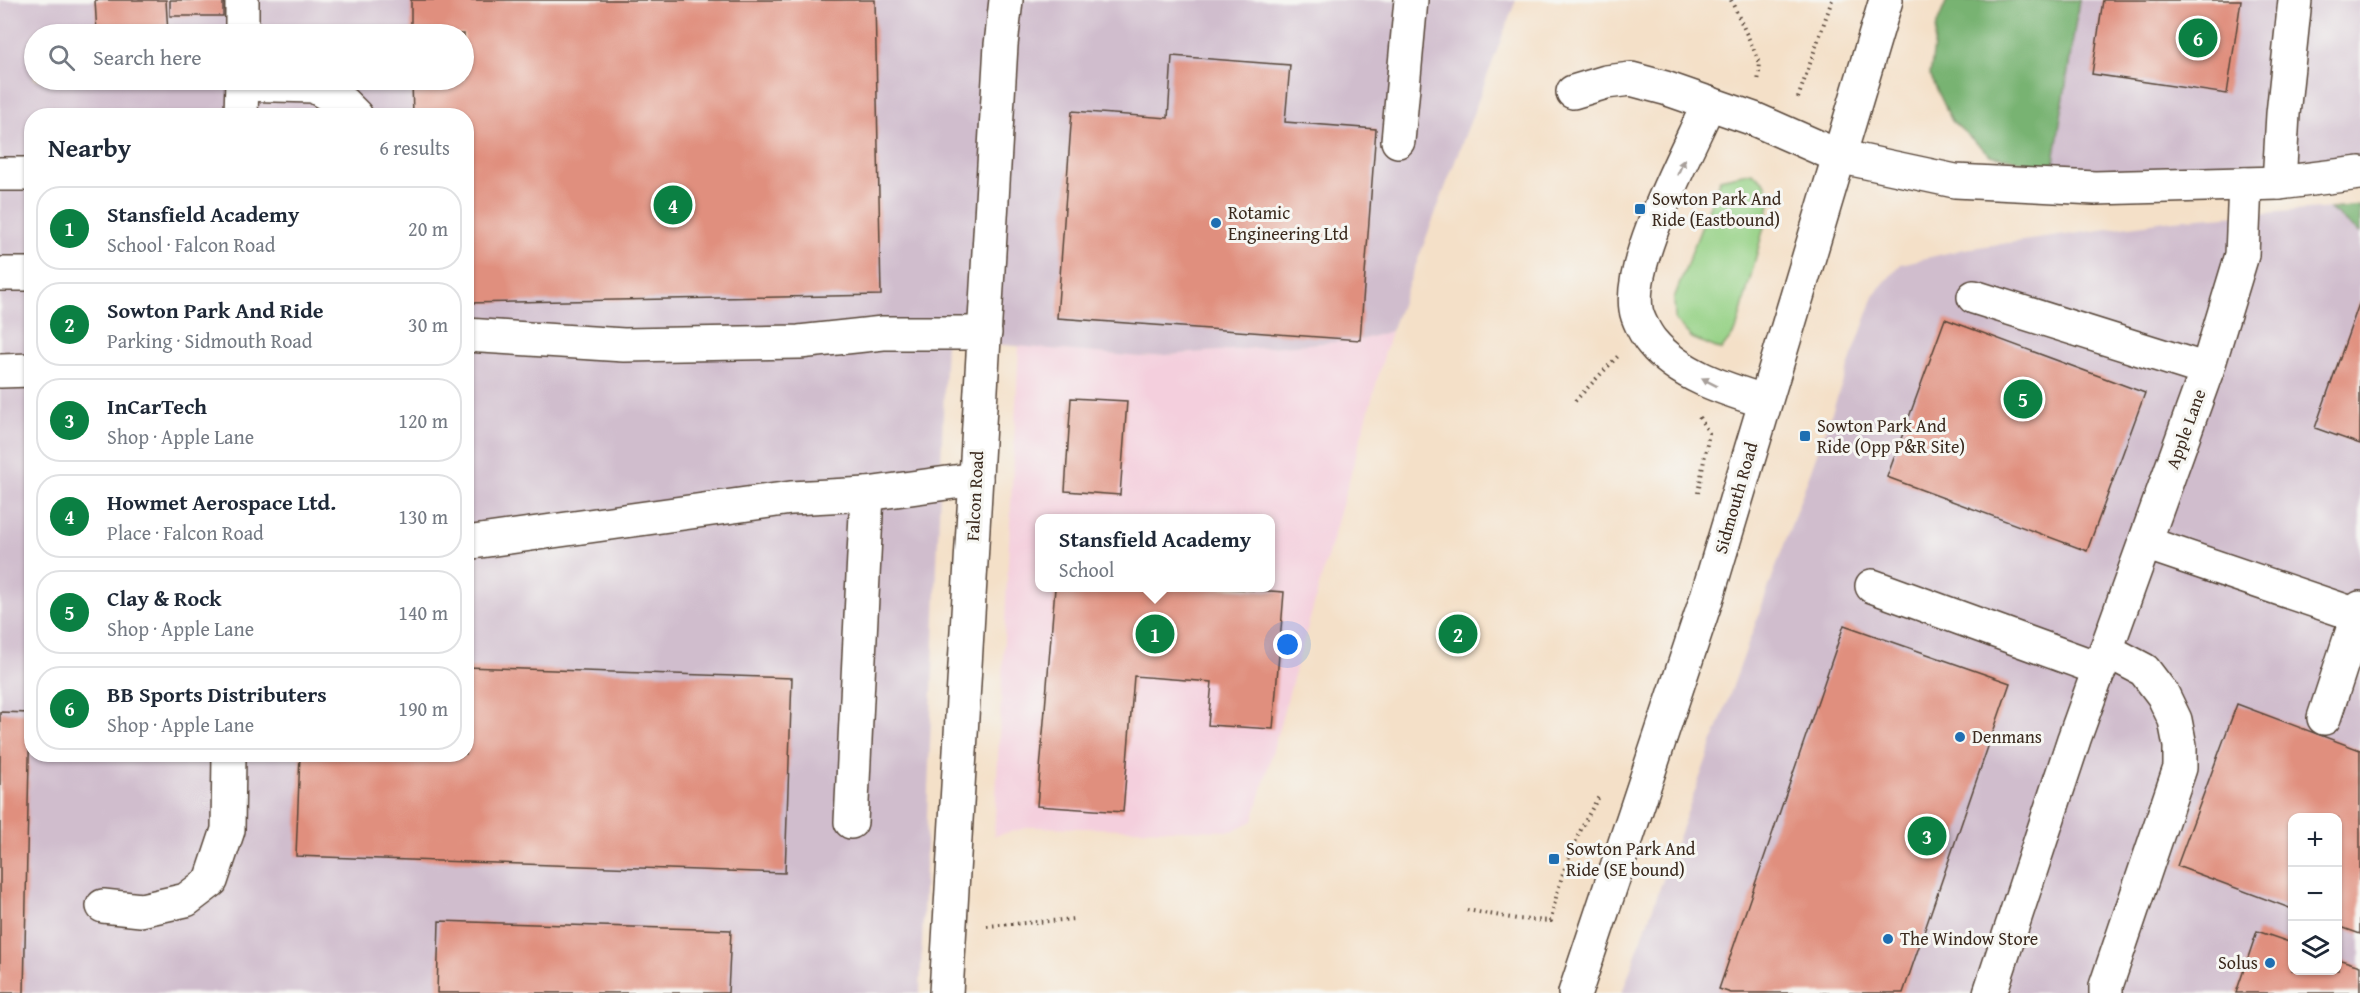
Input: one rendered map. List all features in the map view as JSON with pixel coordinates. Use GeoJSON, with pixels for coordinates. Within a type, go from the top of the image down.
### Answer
{"type":"FeatureCollection","features":[{"type":"Feature","properties":{"kind":"street"},"geometry":{"type":"LineString","coordinates":[[242,0],[242,24]]}},
{"type":"Feature","properties":{"kind":"street","name":"Falcon Road"},"geometry":{"type":"LineString","coordinates":[[946,993],[1001,45],[1006,0]]}},
{"type":"Feature","properties":{"kind":"street"},"geometry":{"type":"LineString","coordinates":[[1398,141],[1411,0]]}},
{"type":"Feature","properties":{"kind":"street","name":"Sidmouth Road"},"geometry":{"type":"LineString","coordinates":[[1575,993],[1706,600],[1886,0]]}},
{"type":"Feature","properties":{"kind":"street"},"geometry":{"type":"LineString","coordinates":[[2279,183],[2283,114],[2295,0]]}},
{"type":"Feature","properties":{"kind":"street"},"geometry":{"type":"LineString","coordinates":[[1573,92],[1606,82],[1631,79],[1754,119],[1838,156],[1955,181],[2095,188],[2279,183],[2360,173]]}},
{"type":"Feature","properties":{"kind":"street"},"geometry":{"type":"LineString","coordinates":[[241,93],[272,90]]}},
{"type":"Feature","properties":{"kind":"street"},"geometry":{"type":"LineString","coordinates":[[321,90],[348,108]]}},
{"type":"Feature","properties":{"kind":"street"},"geometry":{"type":"LineString","coordinates":[[1709,103],[1651,232],[1636,279],[1636,310],[1652,342],[1673,360],[1712,384],[1764,401]]}},
{"type":"Feature","properties":{"kind":"street"},"geometry":{"type":"LineString","coordinates":[[0,174],[24,174]]}},
{"type":"Feature","properties":{"kind":"street","name":"Apple Lane"},"geometry":{"type":"LineString","coordinates":[[1990,993],[2074,739],[2207,370],[2242,255],[2245,184]]}},
{"type":"Feature","properties":{"kind":"street"},"geometry":{"type":"LineString","coordinates":[[0,274],[24,274]]}},
{"type":"Feature","properties":{"kind":"street"},"geometry":{"type":"LineString","coordinates":[[1974,297],[2207,370]]}},
{"type":"Feature","properties":{"kind":"street"},"geometry":{"type":"LineString","coordinates":[[474,336],[624,345],[799,342],[883,333],[985,333]]}},
{"type":"Feature","properties":{"kind":"street"},"geometry":{"type":"LineString","coordinates":[[0,371],[24,370]]}},
{"type":"Feature","properties":{"kind":"street"},"geometry":{"type":"LineString","coordinates":[[474,542],[791,498],[867,494],[976,479]]}},
{"type":"Feature","properties":{"kind":"street"},"geometry":{"type":"LineString","coordinates":[[850,822],[867,494]]}},
{"type":"Feature","properties":{"kind":"street"},"geometry":{"type":"LineString","coordinates":[[2145,543],[2359,613],[2324,718]]}},
{"type":"Feature","properties":{"kind":"street"},"geometry":{"type":"LineString","coordinates":[[1872,586],[1986,628],[2144,670],[2163,695],[2175,720],[2180,746],[2180,768],[2106,986],[2106,993]]}},
{"type":"Feature","properties":{"kind":"street"},"geometry":{"type":"LineString","coordinates":[[103,906],[141,910],[186,900],[211,881],[228,830],[229,762]]}},
{"type":"Feature","properties":{"kind":"path"},"geometry":{"type":"LineString","coordinates":[[1731,0],[1760,63],[1754,119]]}},
{"type":"Feature","properties":{"kind":"path"},"geometry":{"type":"LineString","coordinates":[[1797,100],[1832,0]]}},
{"type":"Feature","properties":{"kind":"path"},"geometry":{"type":"LineString","coordinates":[[1575,401],[1645,329]]}},
{"type":"Feature","properties":{"kind":"path"},"geometry":{"type":"LineString","coordinates":[[1694,408],[1708,433],[1696,501]]}},
{"type":"Feature","properties":{"kind":"path"},"geometry":{"type":"LineString","coordinates":[[1467,910],[1517,919],[1551,921],[1555,898],[1573,845],[1601,794]]}},
{"type":"Feature","properties":{"kind":"path"},"geometry":{"type":"LineString","coordinates":[[950,926],[1075,919]]}},
{"type":"Feature","properties":{"kind":"shaded area"},"geometry":{"type":"Polygon","coordinates":[[[0,0],[1516,0],[1391,331],[1360,340],[1141,357],[946,340],[920,993],[0,993],[0,0]]]}},
{"type":"Feature","properties":{"kind":"shaded area"},"geometry":{"type":"Polygon","coordinates":[[[2079,0],[2360,0],[2360,162],[2107,172],[2053,168],[2079,0]]]}},
{"type":"Feature","properties":{"kind":"shaded area"},"geometry":{"type":"Polygon","coordinates":[[[2360,206],[2360,993],[1622,993],[1875,293],[1901,264],[1964,249],[2173,220],[2360,206]]]}},
{"type":"Feature","properties":{"kind":"shaded area"},"geometry":{"type":"Polygon","coordinates":[[[1391,331],[1253,821],[1232,831],[1031,827],[994,836],[1019,346],[1141,357],[1360,340],[1391,331]]]}},
{"type":"Feature","properties":{"kind":"green space"},"geometry":{"type":"Polygon","coordinates":[[[1947,0],[2079,0],[2053,168],[1990,155],[1952,121],[1930,75],[1937,24],[1947,0]]]}},
{"type":"Feature","properties":{"kind":"green space"},"geometry":{"type":"Polygon","coordinates":[[[1752,172],[1766,184],[1771,201],[1736,331],[1721,350],[1692,338],[1675,320],[1674,298],[1720,179],[1752,172]]]}},
{"type":"Feature","properties":{"kind":"green space"},"geometry":{"type":"Polygon","coordinates":[[[2360,206],[2360,233],[2330,209],[2360,206]]]}},
{"type":"Feature","properties":{"kind":"building"},"geometry":{"type":"Polygon","coordinates":[[[95,0],[166,0],[167,24],[96,24],[95,0]]]}},
{"type":"Feature","properties":{"kind":"building"},"geometry":{"type":"Polygon","coordinates":[[[170,0],[223,0],[223,16],[170,16],[170,0]]]}},
{"type":"Feature","properties":{"kind":"building"},"geometry":{"type":"Polygon","coordinates":[[[411,0],[875,0],[881,295],[474,303],[474,108],[413,108],[412,90],[474,90],[474,24],[411,24],[411,0]]]}},
{"type":"Feature","properties":{"kind":"building"},"geometry":{"type":"Polygon","coordinates":[[[2103,0],[2241,0],[2227,94],[2092,74],[2103,0]]]}},
{"type":"Feature","properties":{"kind":"building","name":"Rotamic Engineering Ltd"},"geometry":{"type":"Polygon","coordinates":[[[1172,56],[1290,65],[1285,122],[1376,129],[1360,340],[1057,318],[1072,111],[1168,118],[1172,56]]]}},
{"type":"Feature","properties":{"kind":"building"},"geometry":{"type":"Polygon","coordinates":[[[2360,301],[2360,444],[2315,428],[2360,301]]]}},
{"type":"Feature","properties":{"kind":"building"},"geometry":{"type":"Polygon","coordinates":[[[1945,319],[2145,393],[2087,551],[1887,477],[1945,319]]]}},
{"type":"Feature","properties":{"kind":"building"},"geometry":{"type":"Polygon","coordinates":[[[1071,398],[1127,401],[1120,495],[1065,491],[1071,398]]]}},
{"type":"Feature","properties":{"kind":"building"},"geometry":{"type":"Polygon","coordinates":[[[1055,592],[1284,592],[1273,729],[1208,725],[1212,682],[1134,676],[1123,812],[1037,806],[1055,592]]]}},
{"type":"Feature","properties":{"kind":"building"},"geometry":{"type":"Polygon","coordinates":[[[1844,625],[2010,683],[1903,993],[1731,993],[1719,989],[1844,625]]]}},
{"type":"Feature","properties":{"kind":"building"},"geometry":{"type":"Polygon","coordinates":[[[474,667],[792,678],[785,873],[296,856],[300,762],[474,762],[474,667]]]}},
{"type":"Feature","properties":{"kind":"building"},"geometry":{"type":"Polygon","coordinates":[[[2237,704],[2360,750],[2360,934],[2342,927],[2342,813],[2288,813],[2288,908],[2177,866],[2237,704]]]}},
{"type":"Feature","properties":{"kind":"building"},"geometry":{"type":"Polygon","coordinates":[[[0,712],[24,713],[24,762],[29,762],[24,993],[0,993],[0,712]]]}},
{"type":"Feature","properties":{"kind":"building"},"geometry":{"type":"Polygon","coordinates":[[[439,921],[731,930],[728,993],[437,993],[439,921]]]}},
{"type":"Feature","properties":{"kind":"building","name":"Solus"},"geometry":{"type":"Polygon","coordinates":[[[2257,931],[2288,942],[2288,975],[2342,975],[2342,960],[2360,966],[2360,993],[2236,993],[2257,931]]]}},
{"type":"Feature","properties":{"kind":"place","name":"BB Sports Distributers"},"geometry":{"type":"Point","coordinates":[2198,38]}},
{"type":"Feature","properties":{"kind":"place","name":"Howmet Aerospace Ltd."},"geometry":{"type":"Point","coordinates":[673,205]}},
{"type":"Feature","properties":{"kind":"place","name":"Sowton Park And Ride (Eastbound)"},"geometry":{"type":"Point","coordinates":[1640,209]}},
{"type":"Feature","properties":{"kind":"place","name":"Rotamic Engineering Ltd"},"geometry":{"type":"Point","coordinates":[1216,223]}},
{"type":"Feature","properties":{"kind":"place","name":"Clay & Rock"},"geometry":{"type":"Point","coordinates":[2023,399]}},
{"type":"Feature","properties":{"kind":"place","name":"Sowton Park And Ride (Opp P&R Site)"},"geometry":{"type":"Point","coordinates":[1805,436]}},
{"type":"Feature","properties":{"kind":"place","name":"Stansfield Academy"},"geometry":{"type":"Point","coordinates":[1155,634]}},
{"type":"Feature","properties":{"kind":"place","name":"Sowton Park And Ride"},"geometry":{"type":"Point","coordinates":[1458,634]}},
{"type":"Feature","properties":{"kind":"place","name":"Denmans"},"geometry":{"type":"Point","coordinates":[1960,737]}},
{"type":"Feature","properties":{"kind":"place","name":"InCarTech"},"geometry":{"type":"Point","coordinates":[1927,836]}},
{"type":"Feature","properties":{"kind":"place","name":"Sowton Park And Ride (SE bound)"},"geometry":{"type":"Point","coordinates":[1554,859]}},
{"type":"Feature","properties":{"kind":"place","name":"The Window Store"},"geometry":{"type":"Point","coordinates":[1888,939]}},
{"type":"Feature","properties":{"kind":"place","name":"Solus"},"geometry":{"type":"Point","coordinates":[2270,963]}}]}
